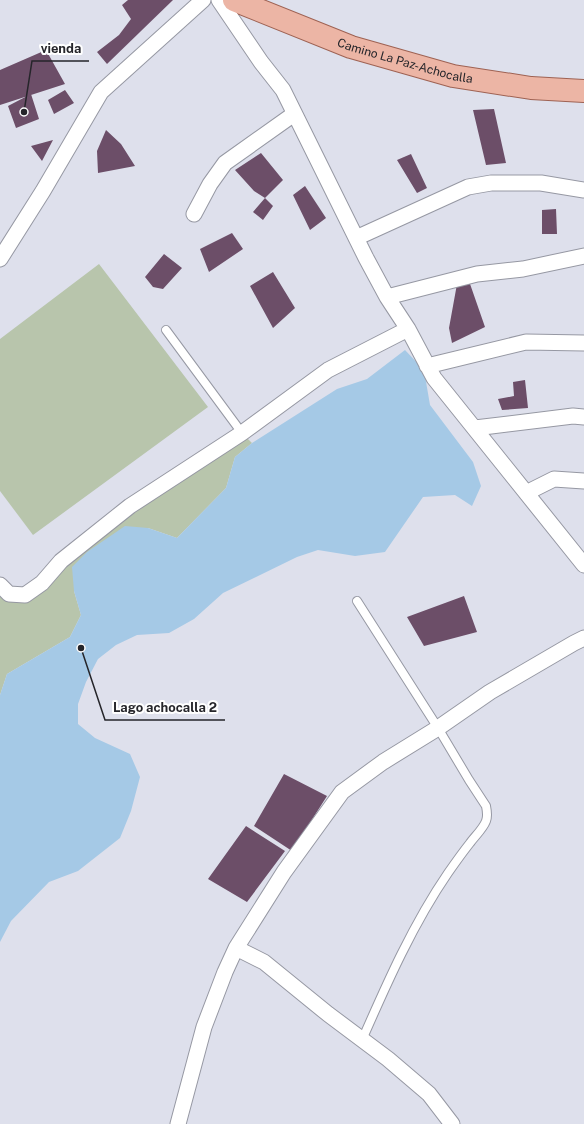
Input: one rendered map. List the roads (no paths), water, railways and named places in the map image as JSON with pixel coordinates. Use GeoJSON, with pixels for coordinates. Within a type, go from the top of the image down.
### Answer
{"type":"FeatureCollection","features":[{"type":"Feature","properties":{"kind":"main road","name":"Camino La Paz-Achocalla"},"geometry":{"type":"LineString","coordinates":[[234,0],[351,47],[453,76],[530,88],[584,91]]}},
{"type":"Feature","properties":{"kind":"street"},"geometry":{"type":"LineString","coordinates":[[0,259],[43,191],[101,92],[203,0]]}},
{"type":"Feature","properties":{"kind":"street"},"geometry":{"type":"LineString","coordinates":[[219,0],[261,62],[283,90],[366,258],[408,329],[434,378],[584,564]]}},
{"type":"Feature","properties":{"kind":"street"},"geometry":{"type":"LineString","coordinates":[[194,214],[210,184],[225,163],[294,114]]}},
{"type":"Feature","properties":{"kind":"street"},"geometry":{"type":"LineString","coordinates":[[356,238],[468,187],[491,183],[541,183],[584,190]]}},
{"type":"Feature","properties":{"kind":"street"},"geometry":{"type":"LineString","coordinates":[[388,296],[476,274],[523,269],[584,256]]}},
{"type":"Feature","properties":{"kind":"street"},"geometry":{"type":"LineString","coordinates":[[0,585],[9,594],[25,595],[42,583],[61,561],[130,506],[242,432],[328,370],[408,329]]}},
{"type":"Feature","properties":{"kind":"street"},"geometry":{"type":"LineString","coordinates":[[427,366],[526,342],[584,343]]}},
{"type":"Feature","properties":{"kind":"street"},"geometry":{"type":"LineString","coordinates":[[475,428],[573,416],[584,417]]}},
{"type":"Feature","properties":{"kind":"street"},"geometry":{"type":"LineString","coordinates":[[526,493],[554,479],[584,480]]}},
{"type":"Feature","properties":{"kind":"street"},"geometry":{"type":"LineString","coordinates":[[178,1124],[204,1027],[236,948],[284,872],[342,792],[383,762],[438,728],[490,692],[584,638]]}},
{"type":"Feature","properties":{"kind":"street"},"geometry":{"type":"LineString","coordinates":[[236,948],[264,962],[328,1014],[388,1059],[429,1094],[452,1124]]}},
{"type":"Feature","properties":{"kind":"lane"},"geometry":{"type":"LineString","coordinates":[[166,330],[242,432]]}},
{"type":"Feature","properties":{"kind":"lane"},"geometry":{"type":"LineString","coordinates":[[357,601],[486,806],[487,816],[482,828],[440,884],[420,918],[399,959],[362,1040]]}},
{"type":"Feature","properties":{"kind":"water"},"geometry":{"type":"Polygon","coordinates":[[[405,350],[424,370],[430,405],[473,462],[481,486],[472,506],[455,495],[423,497],[385,552],[355,556],[318,550],[297,557],[223,593],[194,619],[169,633],[137,635],[116,645],[98,659],[86,682],[78,704],[78,724],[95,738],[130,754],[140,777],[131,811],[120,838],[78,871],[49,882],[11,921],[0,942],[0,695],[7,674],[70,637],[81,615],[74,591],[72,567],[87,552],[125,526],[148,528],[177,538],[226,488],[235,457],[252,443],[337,389],[367,379],[405,350]]]}},
{"type":"Feature","properties":{"kind":"place","name":"vienda"},"geometry":{"type":"Point","coordinates":[24,112]}},
{"type":"Feature","properties":{"kind":"place","name":"Lago achocalla 2"},"geometry":{"type":"Point","coordinates":[81,648]}}]}
